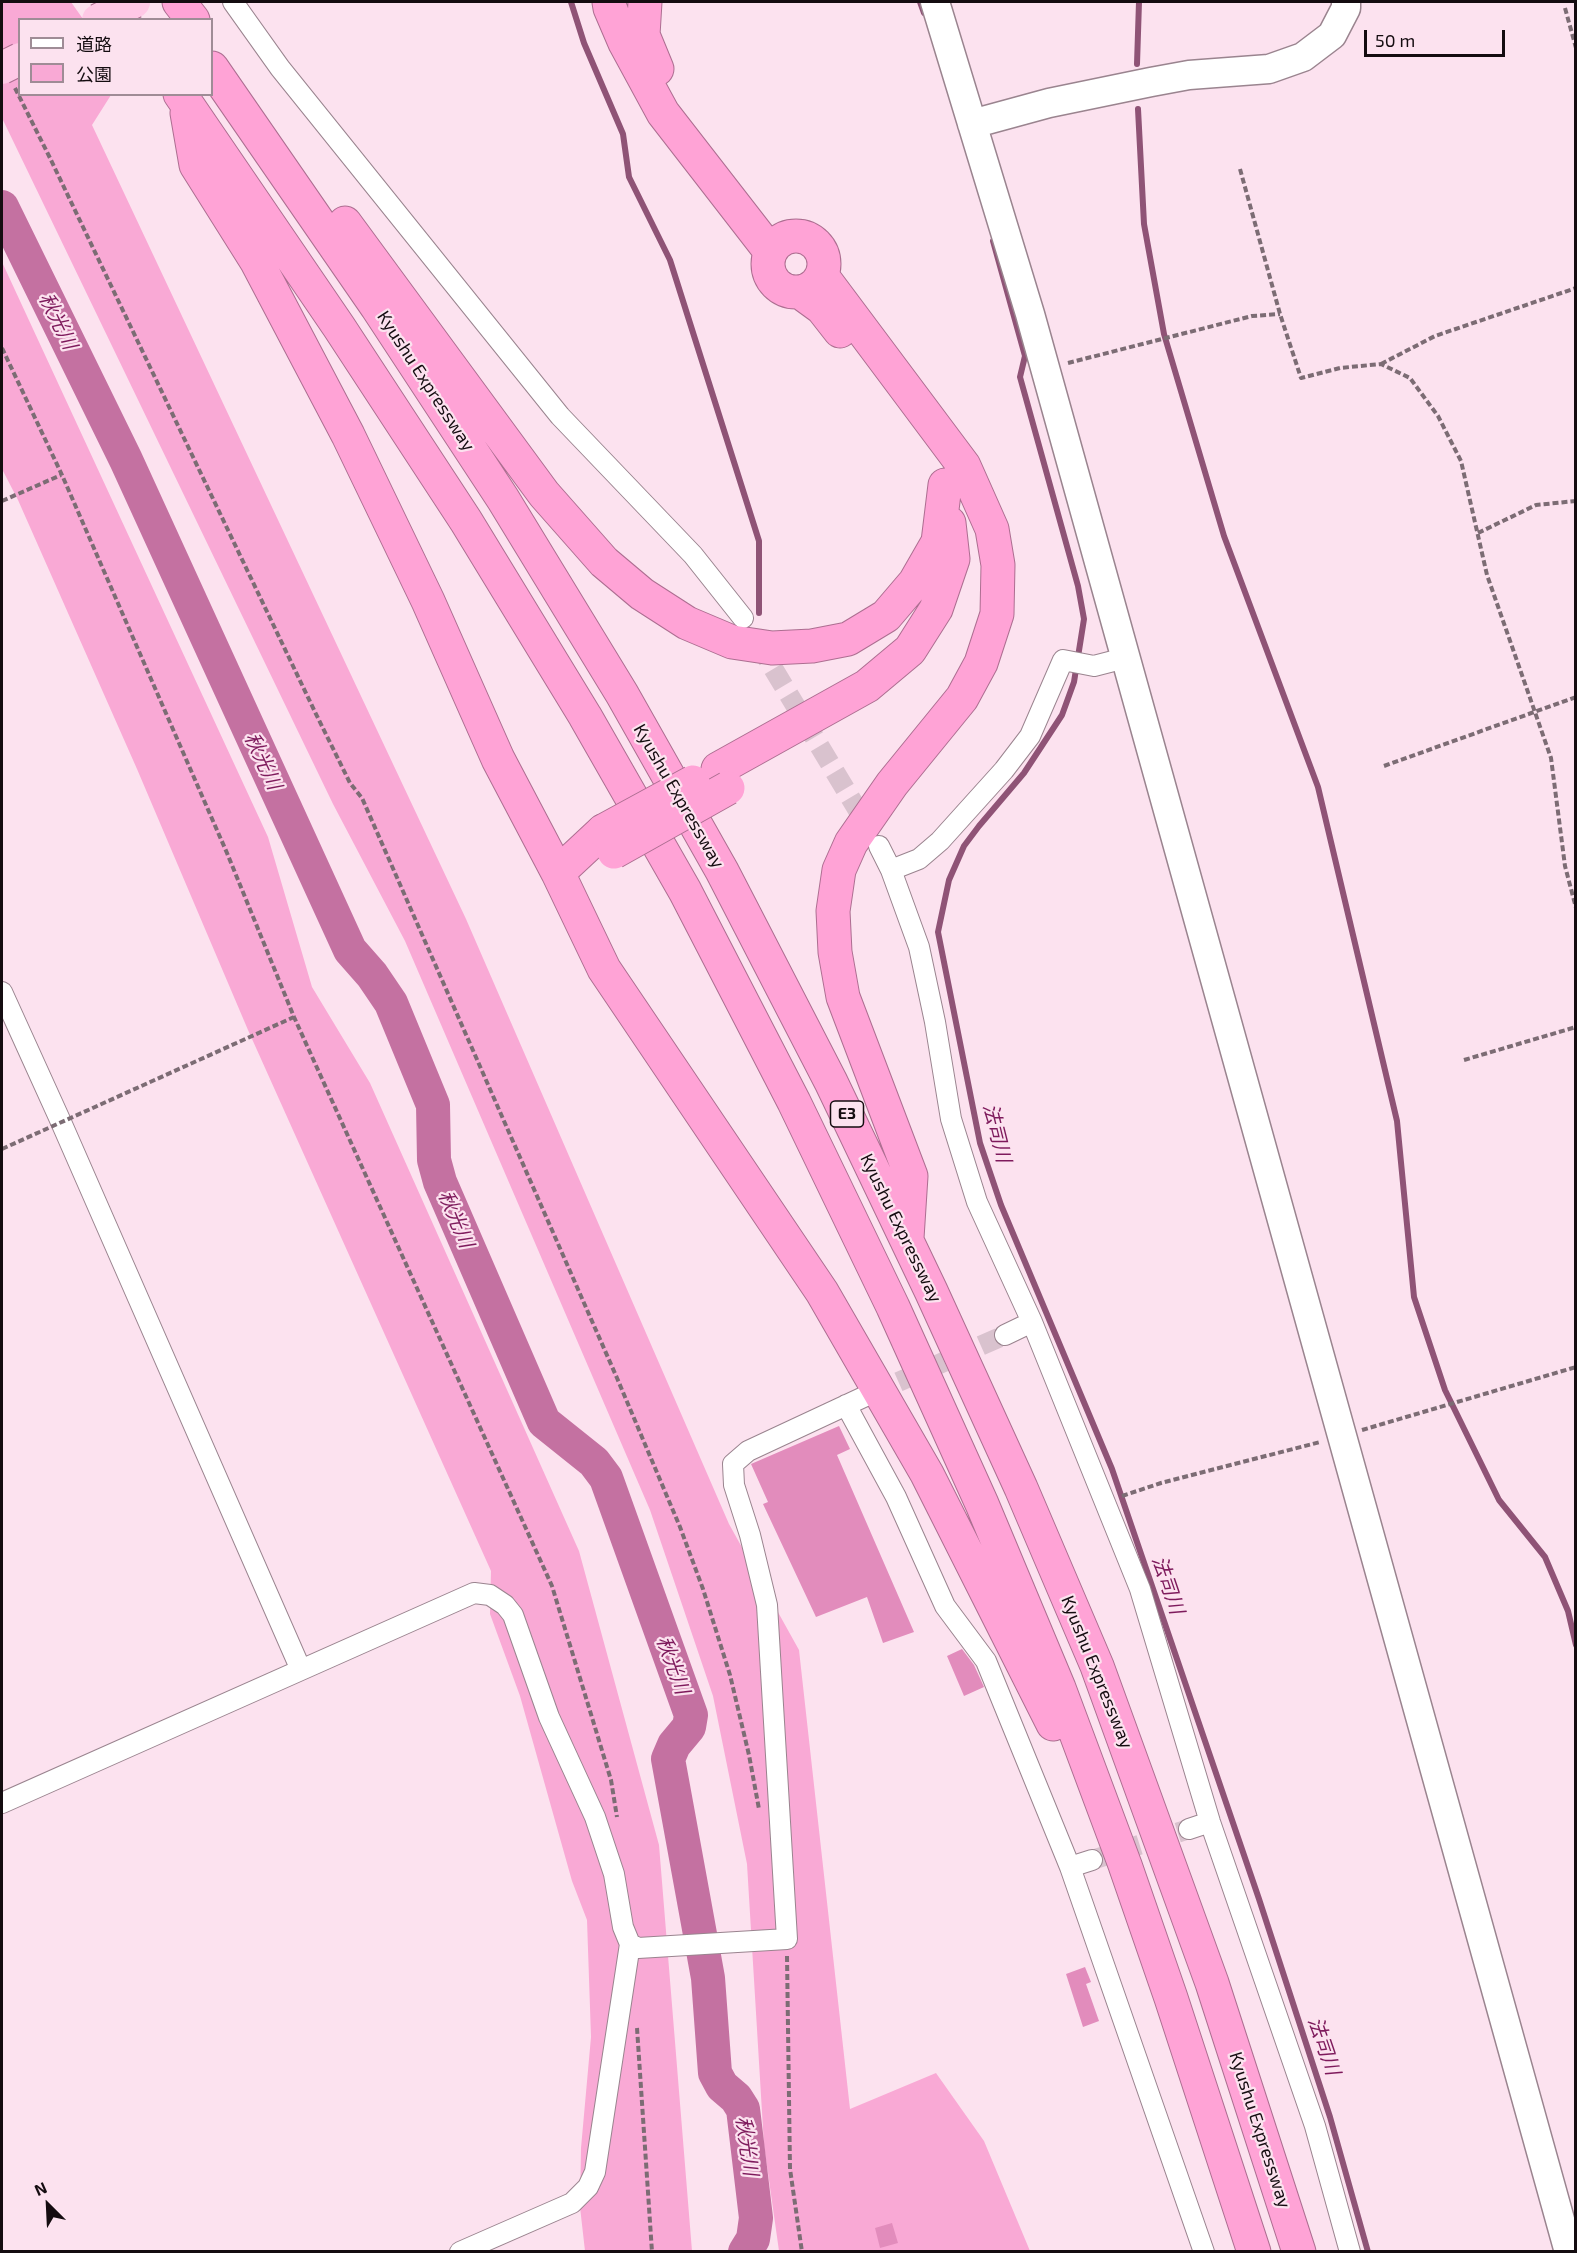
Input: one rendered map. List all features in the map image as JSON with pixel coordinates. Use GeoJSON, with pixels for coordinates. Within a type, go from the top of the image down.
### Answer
{"type":"FeatureCollection","features":[{"type":"Feature","properties":{"kind":"highway"},"geometry":{"type":"LineString","coordinates":[[116,2],[127,18]]}},
{"type":"Feature","properties":{"kind":"highway"},"geometry":{"type":"LineString","coordinates":[[165,2],[177,18]]}},
{"type":"Feature","properties":{"kind":"highway"},"geometry":{"type":"LineString","coordinates":[[179,2],[191,18]]}},
{"type":"Feature","properties":{"kind":"highway"},"geometry":{"type":"LineString","coordinates":[[609,2],[625,43],[663,113],[777,244]]}},
{"type":"Feature","properties":{"kind":"highway"},"geometry":{"type":"LineString","coordinates":[[623,2],[620,10],[625,43]]}},
{"type":"Feature","properties":{"kind":"highway"},"geometry":{"type":"LineString","coordinates":[[645,2],[644,35],[657,68],[678,104],[777,244]]}},
{"type":"Feature","properties":{"kind":"highway"},"geometry":{"type":"LineString","coordinates":[[213,45],[544,494],[603,562],[642,594],[687,622],[732,642],[772,648],[812,646],[848,639],[886,616],[915,582],[938,542],[945,485]]}},
{"type":"Feature","properties":{"kind":"highway","name":"Kyushu Expressway"},"geometry":{"type":"LineString","coordinates":[[213,69],[377,307],[503,499],[622,694],[722,871],[831,1082],[907,1240],[1021,1488],[1097,1666],[1212,1983],[1299,2252]]}},
{"type":"Feature","properties":{"kind":"highway"},"geometry":{"type":"LineString","coordinates":[[183,99],[196,165],[256,262],[348,435],[428,601],[498,759],[558,873],[604,969],[822,1292],[927,1474],[1125,1865]]}},
{"type":"Feature","properties":{"kind":"highway","name":"E3"},"geometry":{"type":"LineString","coordinates":[[183,99],[339,327],[466,521],[585,716],[685,891],[794,1102],[903,1329],[982,1504],[1059,1689],[1125,1865],[1175,2009],[1254,2252]]}},
{"type":"Feature","properties":{"kind":"highway"},"geometry":{"type":"LineString","coordinates":[[777,244],[804,236],[820,248],[824,257],[811,284]]}},
{"type":"Feature","properties":{"kind":"highway"},"geometry":{"type":"LineString","coordinates":[[777,244],[767,268],[775,285],[783,290],[811,284]]}},
{"type":"Feature","properties":{"kind":"highway"},"geometry":{"type":"LineString","coordinates":[[723,779],[867,686],[910,650],[936,609],[953,560],[945,485],[914,425],[822,308],[811,284]]}},
{"type":"Feature","properties":{"kind":"highway"},"geometry":{"type":"LineString","coordinates":[[811,284],[931,421],[964,466],[992,529],[998,565],[997,614],[981,663],[962,698],[892,784],[851,843],[839,870],[833,911],[835,952],[843,997],[911,1176],[907,1240]]}},
{"type":"Feature","properties":{"kind":"highway"},"geometry":{"type":"LineString","coordinates":[[558,873],[608,842],[723,779],[875,706],[928,662],[959,614],[970,567],[971,540],[956,476],[931,421]]}},
{"type":"Feature","properties":{"kind":"main road"},"geometry":{"type":"LineString","coordinates":[[102,18],[134,2]]}},
{"type":"Feature","properties":{"kind":"street"},"geometry":{"type":"LineString","coordinates":[[233,2],[280,68],[560,416],[693,555],[743,618]]}},
{"type":"Feature","properties":{"kind":"street"},"geometry":{"type":"LineString","coordinates":[[935,2],[1045,368],[1569,2252]]}},
{"type":"Feature","properties":{"kind":"street"},"geometry":{"type":"LineString","coordinates":[[972,124],[1049,103],[1151,82],[1189,75],[1269,69],[1303,57],[1332,35],[1346,8],[1346,2]]}},
{"type":"Feature","properties":{"kind":"street"},"geometry":{"type":"LineString","coordinates":[[891,870],[919,859],[940,841],[1004,770],[1030,736],[1063,660],[1094,666],[1125,658]]}},
{"type":"Feature","properties":{"kind":"street"},"geometry":{"type":"LineString","coordinates":[[879,846],[891,870],[919,947],[935,1023],[951,1119],[977,1202],[1032,1323],[1140,1589],[1210,1822],[1316,2126],[1350,2252]]}},
{"type":"Feature","properties":{"kind":"street"},"geometry":{"type":"LineString","coordinates":[[2,992],[301,1670]]}},
{"type":"Feature","properties":{"kind":"street"},"geometry":{"type":"LineString","coordinates":[[1005,1335],[1032,1323]]}},
{"type":"Feature","properties":{"kind":"street"},"geometry":{"type":"LineString","coordinates":[[639,1945],[779,1940],[781,1839],[767,1605],[750,1536],[734,1485],[733,1464],[747,1451],[868,1395]]}},
{"type":"Feature","properties":{"kind":"street"},"geometry":{"type":"LineString","coordinates":[[846,1405],[896,1497],[945,1606],[986,1661],[1070,1867],[1204,2252]]}},
{"type":"Feature","properties":{"kind":"street"},"geometry":{"type":"LineString","coordinates":[[2,1803],[474,1593],[490,1595],[505,1605],[513,1615],[549,1717],[595,1817],[614,1874],[623,1927],[639,1945]]}},
{"type":"Feature","properties":{"kind":"street"},"geometry":{"type":"LineString","coordinates":[[1190,1829],[1210,1822]]}},
{"type":"Feature","properties":{"kind":"street"},"geometry":{"type":"LineString","coordinates":[[1070,1867],[1092,1860]]}},
{"type":"Feature","properties":{"kind":"street"},"geometry":{"type":"LineString","coordinates":[[460,2252],[572,2203],[588,2187],[595,2172],[639,1945]]}},
{"type":"Feature","properties":{"kind":"path"},"geometry":{"type":"LineString","coordinates":[[1565,9],[1575,48]]}},
{"type":"Feature","properties":{"kind":"path"},"geometry":{"type":"LineString","coordinates":[[11,70],[18,86]]}},
{"type":"Feature","properties":{"kind":"path"},"geometry":{"type":"LineString","coordinates":[[23,96],[315,712],[350,783],[362,798],[409,901],[680,1527],[703,1589],[729,1676],[749,1755],[760,1818],[765,1829],[781,1839]]}},
{"type":"Feature","properties":{"kind":"path"},"geometry":{"type":"LineString","coordinates":[[1240,169],[1280,314],[1301,378],[1340,368],[1381,364],[1436,336],[1575,288]]}},
{"type":"Feature","properties":{"kind":"path"},"geometry":{"type":"LineString","coordinates":[[1045,368],[1252,316],[1280,314]]}},
{"type":"Feature","properties":{"kind":"path"},"geometry":{"type":"LineString","coordinates":[[2,348],[62,475],[227,853],[294,1017],[552,1586],[611,1780],[618,1826]]}},
{"type":"Feature","properties":{"kind":"path"},"geometry":{"type":"LineString","coordinates":[[1381,364],[1410,378],[1438,416],[1461,461],[1487,575],[1551,758],[1565,866],[1575,908]]}},
{"type":"Feature","properties":{"kind":"path"},"geometry":{"type":"LineString","coordinates":[[2,501],[62,475]]}},
{"type":"Feature","properties":{"kind":"path"},"geometry":{"type":"LineString","coordinates":[[1478,533],[1536,505],[1575,501]]}},
{"type":"Feature","properties":{"kind":"path"},"geometry":{"type":"LineString","coordinates":[[1384,766],[1575,696]]}},
{"type":"Feature","properties":{"kind":"path"},"geometry":{"type":"LineString","coordinates":[[2,1149],[294,1017]]}},
{"type":"Feature","properties":{"kind":"path"},"geometry":{"type":"LineString","coordinates":[[1464,1060],[1575,1027]]}},
{"type":"Feature","properties":{"kind":"path"},"geometry":{"type":"LineString","coordinates":[[1104,1501],[1161,1483],[1341,1436],[1575,1367]]}},
{"type":"Feature","properties":{"kind":"path"},"geometry":{"type":"LineString","coordinates":[[779,1940],[790,2169],[802,2252]]}},
{"type":"Feature","properties":{"kind":"path"},"geometry":{"type":"LineString","coordinates":[[637,2026],[652,2252]]}},
{"type":"Feature","properties":{"kind":"green space"},"geometry":{"type":"Polygon","coordinates":[[[2,2],[71,2],[82,18],[18,18],[18,96],[110,96],[92,125],[466,919],[729,1524],[799,1650],[850,2109],[936,2073],[984,2141],[1030,2251],[779,2251],[764,2145],[747,1864],[713,1696],[650,1510],[405,941],[333,804],[2,118],[2,2]]]}},
{"type":"Feature","properties":{"kind":"green space"},"geometry":{"type":"Polygon","coordinates":[[[2,262],[268,837],[312,987],[370,1083],[579,1551],[659,1845],[692,2251],[585,2251],[580,2207],[581,2148],[591,2037],[587,1920],[572,1881],[520,1696],[490,1614],[491,1571],[248,1030],[137,769],[18,500],[2,469],[2,262]]]}},
{"type":"Feature","properties":{"kind":"building"},"geometry":{"type":"Polygon","coordinates":[[[839,1426],[850,1449],[837,1455],[914,1632],[883,1643],[867,1597],[816,1617],[763,1504],[768,1502],[751,1464],[839,1426]]]}},
{"type":"Feature","properties":{"kind":"building"},"geometry":{"type":"Polygon","coordinates":[[[962,1649],[974,1665],[984,1687],[964,1696],[947,1656],[962,1649]]]}},
{"type":"Feature","properties":{"kind":"building"},"geometry":{"type":"Polygon","coordinates":[[[1085,1967],[1091,1982],[1086,1984],[1099,2021],[1083,2027],[1066,1974],[1085,1967]]]}},
{"type":"Feature","properties":{"kind":"building"},"geometry":{"type":"Polygon","coordinates":[[[892,2223],[898,2243],[880,2248],[875,2228],[892,2223]]]}},
{"type":"Feature","properties":{"kind":"waterway"},"geometry":{"type":"LineString","coordinates":[[571,2],[584,43],[623,134],[629,177],[670,260],[759,541],[759,613]]}},
{"type":"Feature","properties":{"kind":"waterway"},"geometry":{"type":"LineString","coordinates":[[920,2],[924,13]]}},
{"type":"Feature","properties":{"kind":"waterway"},"geometry":{"type":"LineString","coordinates":[[1137,64],[1139,2]]}},
{"type":"Feature","properties":{"kind":"waterway"},"geometry":{"type":"LineString","coordinates":[[1138,109],[1144,224],[1164,334],[1224,536],[1318,787],[1397,1121],[1414,1297],[1445,1390],[1499,1500],[1545,1557],[1568,1611],[1576,1645]]}},
{"type":"Feature","properties":{"kind":"waterway","name":"秋光川"},"geometry":{"type":"LineString","coordinates":[[2,207],[126,460],[350,950],[372,975],[391,1003],[433,1105],[434,1160],[440,1182],[544,1422],[594,1462],[606,1478],[691,1715],[689,1727],[674,1745],[668,1759],[708,1978],[715,2073],[722,2086],[736,2098],[743,2109],[756,2218],[753,2239],[745,2252]]}},
{"type":"Feature","properties":{"kind":"waterway","name":"法司川"},"geometry":{"type":"LineString","coordinates":[[993,241],[1025,356],[1020,377],[1078,586],[1084,619],[1074,682],[1062,715],[1024,773],[964,846],[949,880],[938,932],[980,1143],[1001,1205],[1112,1469],[1259,1899],[1330,2117],[1368,2252]]}},
{"type":"Feature","properties":{"kind":"tunnel"},"geometry":{"type":"LineString","coordinates":[[758,643],[869,829]]}},
{"type":"Feature","properties":{"kind":"tunnel"},"geometry":{"type":"LineString","coordinates":[[871,1394],[1005,1335]]}},
{"type":"Feature","properties":{"kind":"tunnel"},"geometry":{"type":"LineString","coordinates":[[1092,1860],[1189,1829]]}}]}
